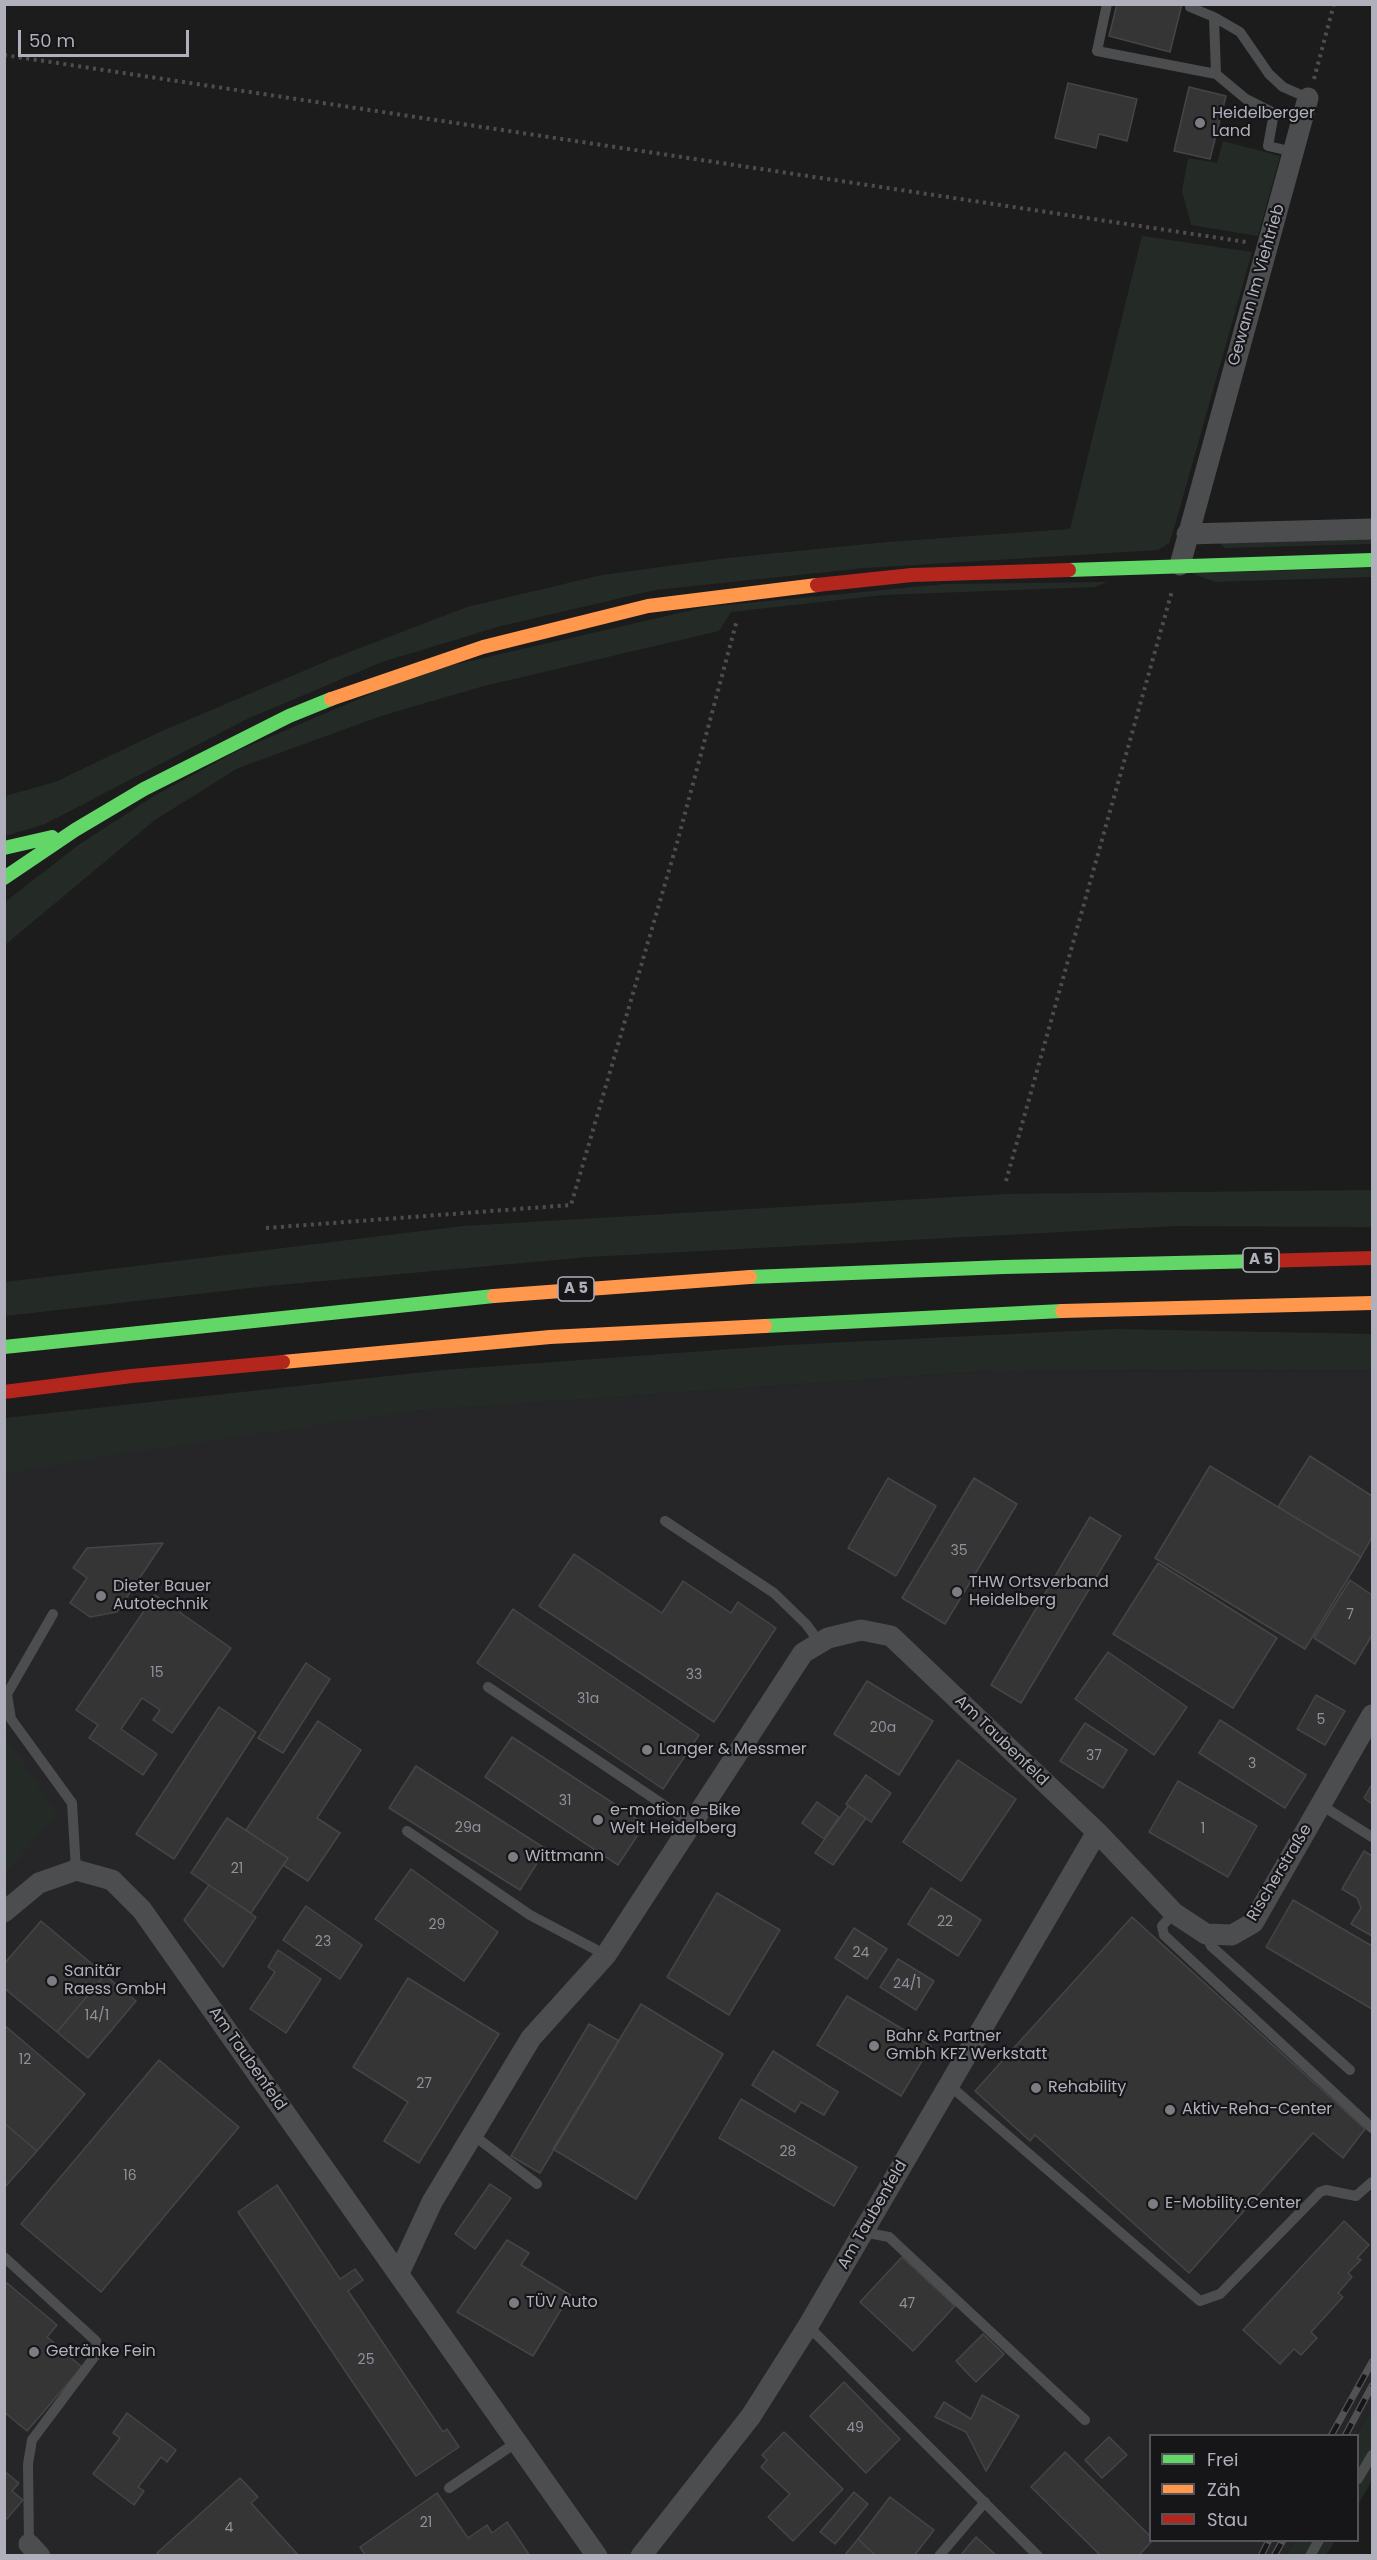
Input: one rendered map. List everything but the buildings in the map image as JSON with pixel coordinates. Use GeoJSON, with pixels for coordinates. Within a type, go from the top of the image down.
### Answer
{"type":"FeatureCollection","features":[{"type":"Feature","properties":{"kind":"main road"},"geometry":{"type":"LineString","coordinates":[[4,878],[75,830],[144,789],[289,716],[352,690],[439,661],[571,624],[648,606],[912,575],[1372,560]]}},
{"type":"Feature","properties":{"kind":"main road"},"geometry":{"type":"LineString","coordinates":[[4,848],[75,830]]}},
{"type":"Feature","properties":{"kind":"main road","name":"A 5"},"geometry":{"type":"LineString","coordinates":[[4,1347],[397,1304],[688,1280],[1004,1267],[1372,1258]]}},
{"type":"Feature","properties":{"kind":"main road"},"geometry":{"type":"LineString","coordinates":[[4,1392],[156,1374],[550,1337],[1056,1312],[1372,1303]]}},
{"type":"Feature","properties":{"kind":"street","name":"Gewann Im Viehtrieb"},"geometry":{"type":"LineString","coordinates":[[1180,565],[1308,98]]}},
{"type":"Feature","properties":{"kind":"street"},"geometry":{"type":"LineString","coordinates":[[1187,534],[1372,529]]}},
{"type":"Feature","properties":{"kind":"street","name":"Am Taubenfeld"},"geometry":{"type":"LineString","coordinates":[[399,2273],[432,2202],[531,2038],[606,1955],[803,1653],[828,1638],[861,1630],[891,1636],[1097,1832],[808,2326],[751,2416],[641,2556]]}},
{"type":"Feature","properties":{"kind":"street","name":"Rischerstraße"},"geometry":{"type":"LineString","coordinates":[[1206,1934],[1232,1935],[1253,1923],[1320,1805],[1366,1740],[1372,1715]]}},
{"type":"Feature","properties":{"kind":"street"},"geometry":{"type":"LineString","coordinates":[[1097,1832],[1174,1913],[1206,1934]]}},
{"type":"Feature","properties":{"kind":"street"},"geometry":{"type":"LineString","coordinates":[[4,1912],[39,1883],[76,1869]]}},
{"type":"Feature","properties":{"kind":"street","name":"Am Taubenfeld"},"geometry":{"type":"LineString","coordinates":[[76,1869],[112,1880],[142,1910],[597,2556]]}},
{"type":"Feature","properties":{"kind":"lane"},"geometry":{"type":"LineString","coordinates":[[1107,4],[1097,51],[1216,75],[1246,99],[1274,113],[1268,146],[1294,152]]}},
{"type":"Feature","properties":{"kind":"lane"},"geometry":{"type":"LineString","coordinates":[[1190,7],[1240,32],[1269,74],[1283,87],[1308,98]]}},
{"type":"Feature","properties":{"kind":"lane"},"geometry":{"type":"LineString","coordinates":[[1214,17],[1216,75]]}},
{"type":"Feature","properties":{"kind":"lane"},"geometry":{"type":"LineString","coordinates":[[665,1521],[774,1593],[806,1624],[820,1643]]}},
{"type":"Feature","properties":{"kind":"lane"},"geometry":{"type":"LineString","coordinates":[[53,1614],[7,1695],[11,1719],[72,1803],[76,1869]]}},
{"type":"Feature","properties":{"kind":"lane"},"geometry":{"type":"LineString","coordinates":[[488,1687],[692,1824]]}},
{"type":"Feature","properties":{"kind":"lane"},"geometry":{"type":"LineString","coordinates":[[1320,1805],[1372,1836]]}},
{"type":"Feature","properties":{"kind":"lane"},"geometry":{"type":"LineString","coordinates":[[407,1832],[530,1915],[606,1955]]}},
{"type":"Feature","properties":{"kind":"lane"},"geometry":{"type":"LineString","coordinates":[[1174,1913],[1162,1926],[1164,1935],[1372,2128]]}},
{"type":"Feature","properties":{"kind":"lane"},"geometry":{"type":"LineString","coordinates":[[1206,1934],[1211,1946],[1350,2070]]}},
{"type":"Feature","properties":{"kind":"lane"},"geometry":{"type":"LineString","coordinates":[[949,2085],[1200,2301],[1220,2294],[1320,2192],[1326,2190],[1356,2196],[1372,2181]]}},
{"type":"Feature","properties":{"kind":"lane"},"geometry":{"type":"LineString","coordinates":[[472,2134],[537,2184]]}},
{"type":"Feature","properties":{"kind":"lane"},"geometry":{"type":"LineString","coordinates":[[863,2232],[889,2237],[1085,2421]]}},
{"type":"Feature","properties":{"kind":"lane"},"geometry":{"type":"LineString","coordinates":[[4,2257],[96,2341],[98,2352],[32,2440],[28,2464],[34,2550]]}},
{"type":"Feature","properties":{"kind":"lane"},"geometry":{"type":"LineString","coordinates":[[808,2326],[1038,2556]]}},
{"type":"Feature","properties":{"kind":"lane"},"geometry":{"type":"LineString","coordinates":[[449,2488],[517,2442]]}},
{"type":"Feature","properties":{"kind":"lane"},"geometry":{"type":"LineString","coordinates":[[1359,2477],[1372,2455]]}},
{"type":"Feature","properties":{"kind":"lane"},"geometry":{"type":"LineString","coordinates":[[939,2556],[985,2502]]}},
{"type":"Feature","properties":{"kind":"lane"},"geometry":{"type":"LineString","coordinates":[[1310,2556],[1318,2542]]}},
{"type":"Feature","properties":{"kind":"path"},"geometry":{"type":"LineString","coordinates":[[1308,98],[1334,4]]}},
{"type":"Feature","properties":{"kind":"path"},"geometry":{"type":"LineString","coordinates":[[4,55],[1267,246]]}},
{"type":"Feature","properties":{"kind":"path"},"geometry":{"type":"LineString","coordinates":[[1006,1181],[1173,587],[1161,587]]}},
{"type":"Feature","properties":{"kind":"path"},"geometry":{"type":"LineString","coordinates":[[266,1228],[571,1205],[677,843],[739,613]]}},
{"type":"Feature","properties":{"kind":"shaded area"},"geometry":{"type":"Polygon","coordinates":[[[1223,141],[1280,156],[1258,236],[1191,225],[1182,191],[1188,158],[1217,163],[1223,141]]]}},
{"type":"Feature","properties":{"kind":"shaded area"},"geometry":{"type":"Polygon","coordinates":[[[1142,236],[1252,252],[1175,525],[1169,543],[1158,550],[865,568],[655,590],[501,626],[382,662],[247,719],[45,824],[5,836],[5,796],[55,782],[162,731],[334,658],[467,607],[602,575],[727,558],[888,542],[1070,529],[1142,236]]]}},
{"type":"Feature","properties":{"kind":"shaded area"},"geometry":{"type":"Polygon","coordinates":[[[1372,536],[1372,544],[1225,548],[1217,540],[1372,536]]]}},
{"type":"Feature","properties":{"kind":"shaded area"},"geometry":{"type":"Polygon","coordinates":[[[1372,568],[1372,577],[1215,582],[1191,573],[1372,568]]]}},
{"type":"Feature","properties":{"kind":"shaded area"},"geometry":{"type":"Polygon","coordinates":[[[1107,582],[1095,587],[883,595],[731,612],[719,631],[484,686],[384,715],[238,768],[155,820],[5,945],[5,902],[77,846],[154,796],[237,751],[422,672],[706,607],[945,584],[1107,582]]]}},
{"type":"Feature","properties":{"kind":"shaded area"},"geometry":{"type":"Polygon","coordinates":[[[1372,1190],[1372,1227],[1175,1226],[588,1257],[268,1286],[5,1316],[5,1282],[463,1226],[1004,1194],[1372,1190]]]}},
{"type":"Feature","properties":{"kind":"shaded area"},"geometry":{"type":"Polygon","coordinates":[[[1114,1329],[1372,1334],[1372,1370],[989,1371],[414,1411],[100,1457],[5,1474],[5,1418],[443,1370],[787,1345],[1114,1329]]]}},
{"type":"Feature","properties":{"kind":"shaded area"},"geometry":{"type":"Polygon","coordinates":[[[1372,1370],[1372,2408],[1357,2434],[1149,2434],[1149,2542],[1294,2542],[1285,2555],[5,2555],[5,1439],[989,1371],[1372,1370]]]}},
{"type":"Feature","properties":{"kind":"shaded area"},"geometry":{"type":"Polygon","coordinates":[[[4,1734],[57,1814],[5,1874],[4,1874],[4,1734]]]}},
{"type":"Feature","properties":{"kind":"shaded area"},"geometry":{"type":"Polygon","coordinates":[[[1372,2408],[1372,2480],[1359,2503],[1359,2434],[1357,2434],[1372,2408]]]}},
{"type":"Feature","properties":{"kind":"shaded area"},"geometry":{"type":"Polygon","coordinates":[[[1294,2542],[1334,2542],[1326,2555],[1285,2556],[1294,2542]]]}},
{"type":"Feature","properties":{"kind":"railway"},"geometry":{"type":"LineString","coordinates":[[1332,2434],[1372,2362]]}},
{"type":"Feature","properties":{"kind":"railway"},"geometry":{"type":"LineString","coordinates":[[1346,2434],[1372,2386]]}},
{"type":"Feature","properties":{"kind":"railway"},"geometry":{"type":"LineString","coordinates":[[1261,2556],[1268,2542]]}},
{"type":"Feature","properties":{"kind":"railway"},"geometry":{"type":"LineString","coordinates":[[1274,2556],[1282,2542]]}},
{"type":"Feature","properties":{"kind":"traffic: fast"},"geometry":{"type":"LineString","coordinates":[[1069,570],[1372,560]]}},
{"type":"Feature","properties":{"kind":"traffic: fast"},"geometry":{"type":"LineString","coordinates":[[4,878],[75,830],[144,789],[289,716],[331,699]]}},
{"type":"Feature","properties":{"kind":"traffic: fast"},"geometry":{"type":"LineString","coordinates":[[4,848],[52,837]]}},
{"type":"Feature","properties":{"kind":"traffic: fast"},"geometry":{"type":"LineString","coordinates":[[750,1277],[1004,1267],[1261,1261]]}},
{"type":"Feature","properties":{"kind":"traffic: fast"},"geometry":{"type":"LineString","coordinates":[[4,1347],[494,1296]]}},
{"type":"Feature","properties":{"kind":"traffic: fast"},"geometry":{"type":"LineString","coordinates":[[765,1326],[1062,1311]]}},
{"type":"Feature","properties":{"kind":"traffic: slow"},"geometry":{"type":"LineString","coordinates":[[331,699],[483,647],[648,606],[817,585]]}},
{"type":"Feature","properties":{"kind":"traffic: slow"},"geometry":{"type":"LineString","coordinates":[[494,1296],[750,1277]]}},
{"type":"Feature","properties":{"kind":"traffic: slow"},"geometry":{"type":"LineString","coordinates":[[1062,1311],[1372,1303]]}},
{"type":"Feature","properties":{"kind":"traffic: slow"},"geometry":{"type":"LineString","coordinates":[[283,1362],[550,1337],[765,1326]]}},
{"type":"Feature","properties":{"kind":"traffic: jam"},"geometry":{"type":"LineString","coordinates":[[817,585],[912,575],[1069,570]]}},
{"type":"Feature","properties":{"kind":"traffic: jam"},"geometry":{"type":"LineString","coordinates":[[1261,1261],[1372,1258]]}},
{"type":"Feature","properties":{"kind":"traffic: jam"},"geometry":{"type":"LineString","coordinates":[[4,1392],[132,1376],[283,1362]]}},
{"type":"Feature","properties":{"kind":"place","name":"Heidelberger Land"},"geometry":{"type":"Point","coordinates":[1200,123]}},
{"type":"Feature","properties":{"kind":"place","name":"THW Ortsverband Heidelberg"},"geometry":{"type":"Point","coordinates":[957,1592]}},
{"type":"Feature","properties":{"kind":"place","name":"Dieter Bauer Autotechnik"},"geometry":{"type":"Point","coordinates":[101,1596]}},
{"type":"Feature","properties":{"kind":"place","name":"Langer & Messmer"},"geometry":{"type":"Point","coordinates":[647,1750]}},
{"type":"Feature","properties":{"kind":"place","name":"e-motion e-Bike Welt Heidelberg"},"geometry":{"type":"Point","coordinates":[598,1820]}},
{"type":"Feature","properties":{"kind":"place","name":"Wittmann"},"geometry":{"type":"Point","coordinates":[513,1857]}},
{"type":"Feature","properties":{"kind":"place","name":"Sanitär Raess GmbH"},"geometry":{"type":"Point","coordinates":[52,1981]}},
{"type":"Feature","properties":{"kind":"place","name":"Bahr & Partner Gmbh KFZ Werkstatt"},"geometry":{"type":"Point","coordinates":[874,2046]}},
{"type":"Feature","properties":{"kind":"place","name":"Rehability"},"geometry":{"type":"Point","coordinates":[1036,2088]}},
{"type":"Feature","properties":{"kind":"place","name":"Aktiv-Reha-Center"},"geometry":{"type":"Point","coordinates":[1170,2110]}},
{"type":"Feature","properties":{"kind":"place","name":"E-Mobility.Center"},"geometry":{"type":"Point","coordinates":[1153,2204]}},
{"type":"Feature","properties":{"kind":"place","name":"TÜV Auto"},"geometry":{"type":"Point","coordinates":[514,2303]}},
{"type":"Feature","properties":{"kind":"place","name":"Getränke Fein"},"geometry":{"type":"Point","coordinates":[34,2352]}}]}
